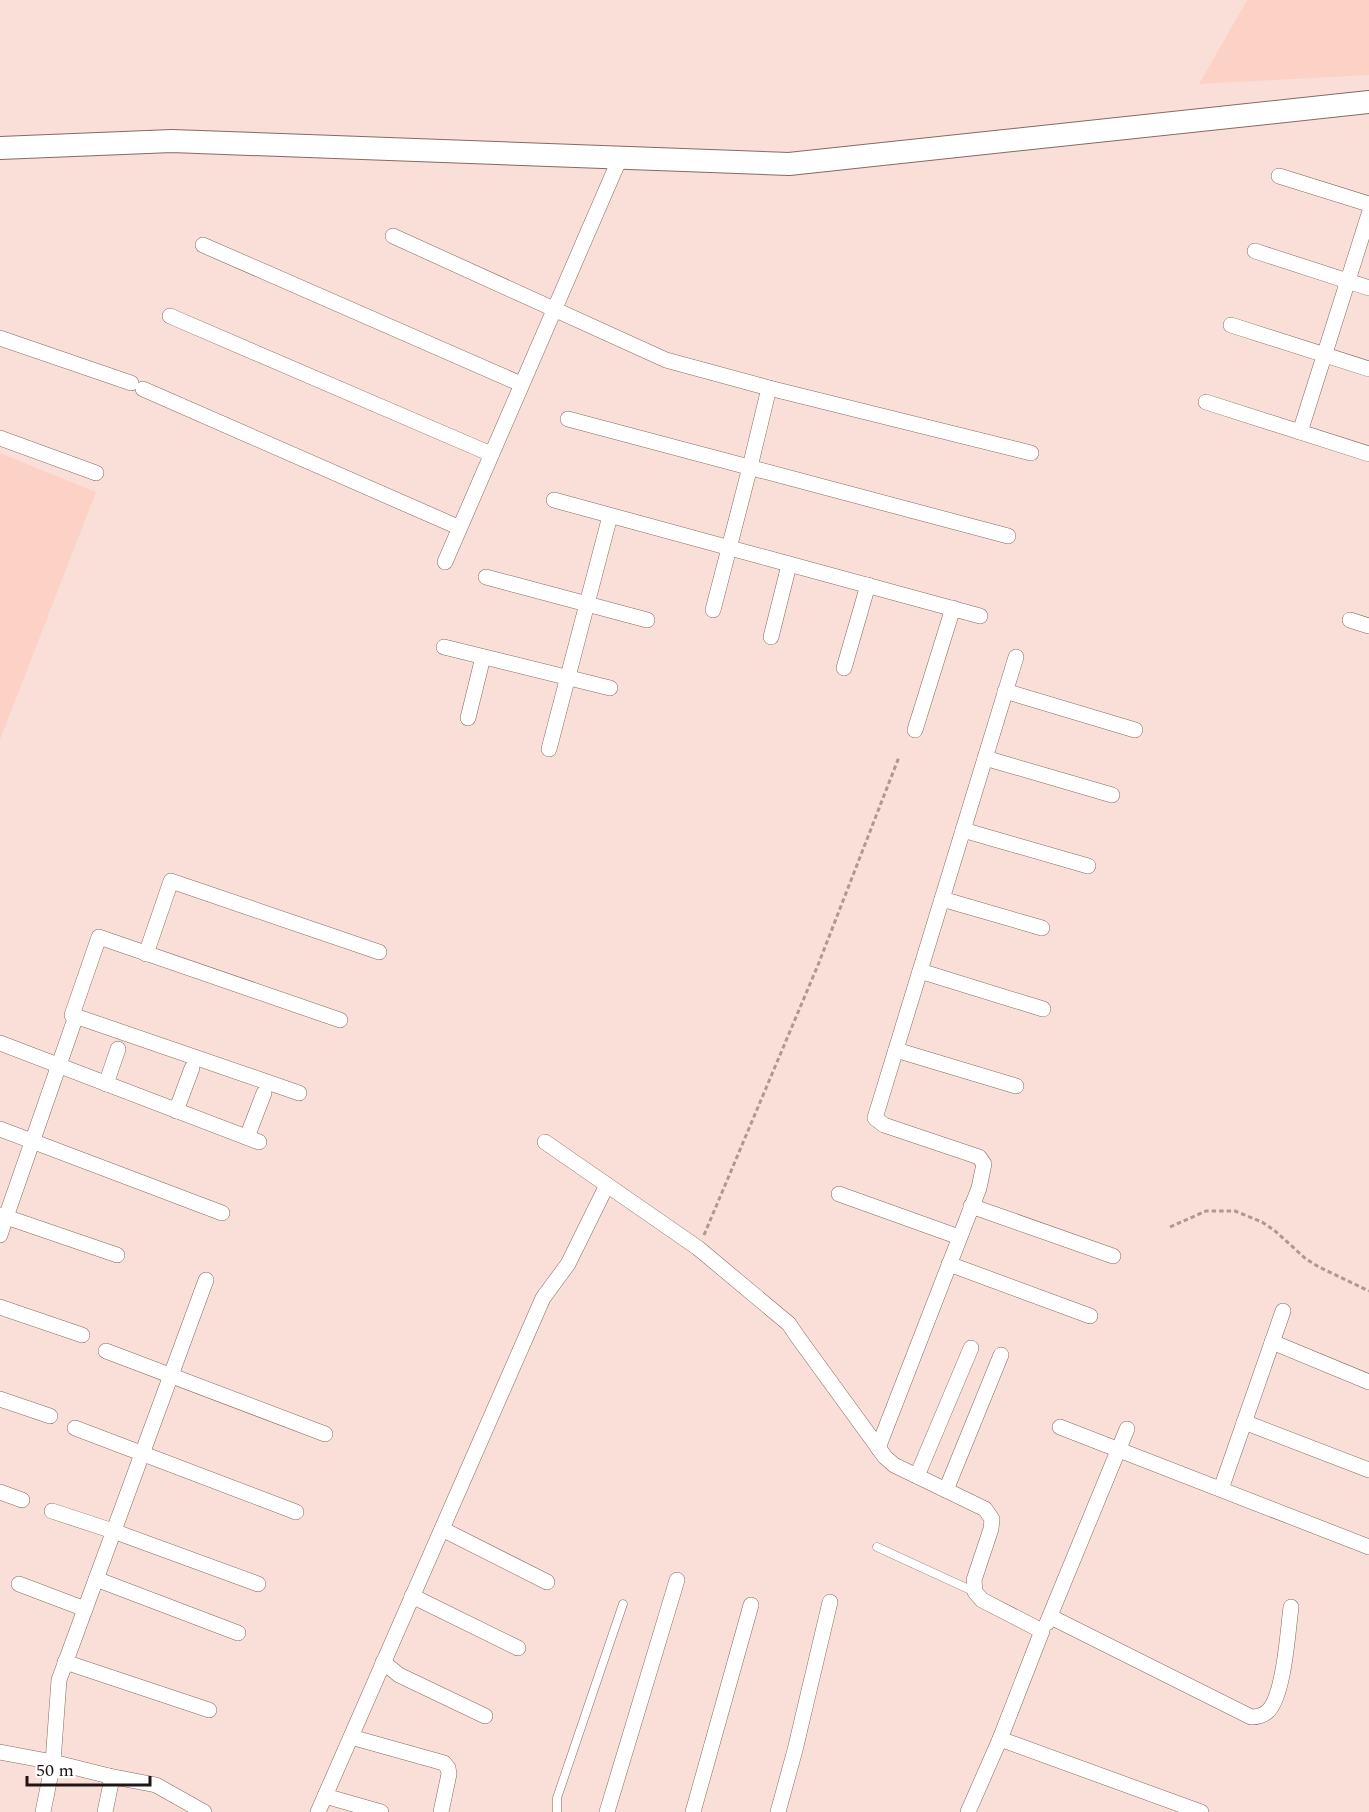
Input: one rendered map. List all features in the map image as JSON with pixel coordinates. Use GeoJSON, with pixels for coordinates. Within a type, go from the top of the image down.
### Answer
{"type":"FeatureCollection","features":[{"type":"Feature","properties":{"kind":"street"},"geometry":{"type":"LineString","coordinates":[[0,148],[172,141],[789,164],[1369,102]]}},
{"type":"Feature","properties":{"kind":"street"},"geometry":{"type":"LineString","coordinates":[[445,562],[620,158]]}},
{"type":"Feature","properties":{"kind":"street"},"geometry":{"type":"LineString","coordinates":[[1279,176],[1369,204]]}},
{"type":"Feature","properties":{"kind":"street"},"geometry":{"type":"LineString","coordinates":[[1300,432],[1369,214]]}},
{"type":"Feature","properties":{"kind":"street"},"geometry":{"type":"LineString","coordinates":[[393,237],[666,360],[1031,453]]}},
{"type":"Feature","properties":{"kind":"street"},"geometry":{"type":"LineString","coordinates":[[204,245],[521,384]]}},
{"type":"Feature","properties":{"kind":"street"},"geometry":{"type":"LineString","coordinates":[[1255,251],[1369,288]]}},
{"type":"Feature","properties":{"kind":"street"},"geometry":{"type":"LineString","coordinates":[[170,316],[491,454]]}},
{"type":"Feature","properties":{"kind":"street"},"geometry":{"type":"LineString","coordinates":[[1231,325],[1369,369]]}},
{"type":"Feature","properties":{"kind":"street"},"geometry":{"type":"LineString","coordinates":[[0,338],[137,386],[459,527]]}},
{"type":"Feature","properties":{"kind":"street"},"geometry":{"type":"LineString","coordinates":[[713,610],[769,388]]}},
{"type":"Feature","properties":{"kind":"street"},"geometry":{"type":"LineString","coordinates":[[1206,402],[1369,454]]}},
{"type":"Feature","properties":{"kind":"street"},"geometry":{"type":"LineString","coordinates":[[567,419],[1008,536]]}},
{"type":"Feature","properties":{"kind":"street"},"geometry":{"type":"LineString","coordinates":[[0,438],[96,473]]}},
{"type":"Feature","properties":{"kind":"street"},"geometry":{"type":"LineString","coordinates":[[554,500],[980,616]]}},
{"type":"Feature","properties":{"kind":"street"},"geometry":{"type":"LineString","coordinates":[[549,749],[610,516]]}},
{"type":"Feature","properties":{"kind":"street"},"geometry":{"type":"LineString","coordinates":[[771,637],[789,565]]}},
{"type":"Feature","properties":{"kind":"street"},"geometry":{"type":"LineString","coordinates":[[486,577],[647,620]]}},
{"type":"Feature","properties":{"kind":"street"},"geometry":{"type":"LineString","coordinates":[[844,668],[868,585]]}},
{"type":"Feature","properties":{"kind":"street"},"geometry":{"type":"LineString","coordinates":[[915,730],[953,608]]}},
{"type":"Feature","properties":{"kind":"street"},"geometry":{"type":"LineString","coordinates":[[1350,621],[1369,626]]}},
{"type":"Feature","properties":{"kind":"street"},"geometry":{"type":"LineString","coordinates":[[444,647],[610,688]]}},
{"type":"Feature","properties":{"kind":"street"},"geometry":{"type":"LineString","coordinates":[[468,718],[483,657]]}},
{"type":"Feature","properties":{"kind":"street"},"geometry":{"type":"LineString","coordinates":[[878,1448],[979,1188],[984,1164],[979,1157],[884,1125],[875,1118],[1016,657]]}},
{"type":"Feature","properties":{"kind":"street"},"geometry":{"type":"LineString","coordinates":[[1005,692],[1135,730]]}},
{"type":"Feature","properties":{"kind":"street"},"geometry":{"type":"LineString","coordinates":[[985,758],[1112,795]]}},
{"type":"Feature","properties":{"kind":"street"},"geometry":{"type":"LineString","coordinates":[[963,830],[1088,866]]}},
{"type":"Feature","properties":{"kind":"street"},"geometry":{"type":"LineString","coordinates":[[146,954],[171,881],[379,952]]}},
{"type":"Feature","properties":{"kind":"street"},"geometry":{"type":"LineString","coordinates":[[942,899],[1042,928]]}},
{"type":"Feature","properties":{"kind":"street"},"geometry":{"type":"LineString","coordinates":[[298,1093],[72,1015],[99,937],[340,1020]]}},
{"type":"Feature","properties":{"kind":"street"},"geometry":{"type":"LineString","coordinates":[[920,971],[1043,1009]]}},
{"type":"Feature","properties":{"kind":"street"},"geometry":{"type":"LineString","coordinates":[[0,1235],[3,1216],[76,1016]]}},
{"type":"Feature","properties":{"kind":"street"},"geometry":{"type":"LineString","coordinates":[[0,1043],[253,1140],[264,1093]]}},
{"type":"Feature","properties":{"kind":"street"},"geometry":{"type":"LineString","coordinates":[[106,1084],[118,1049]]}},
{"type":"Feature","properties":{"kind":"street"},"geometry":{"type":"LineString","coordinates":[[896,1050],[1016,1086]]}},
{"type":"Feature","properties":{"kind":"street"},"geometry":{"type":"LineString","coordinates":[[176,1111],[192,1068]]}},
{"type":"Feature","properties":{"kind":"street"},"geometry":{"type":"LineString","coordinates":[[0,1129],[222,1213]]}},
{"type":"Feature","properties":{"kind":"street"},"geometry":{"type":"LineString","coordinates":[[545,1142],[698,1248],[789,1324],[878,1448],[894,1465],[985,1509],[992,1519],[991,1529],[974,1580],[975,1592],[982,1600],[1042,1631]]}},
{"type":"Feature","properties":{"kind":"street"},"geometry":{"type":"LineString","coordinates":[[318,1812],[543,1298],[568,1264],[607,1185]]}},
{"type":"Feature","properties":{"kind":"street"},"geometry":{"type":"LineString","coordinates":[[839,1194],[959,1238]]}},
{"type":"Feature","properties":{"kind":"street"},"geometry":{"type":"LineString","coordinates":[[971,1206],[1113,1256]]}},
{"type":"Feature","properties":{"kind":"street"},"geometry":{"type":"LineString","coordinates":[[3,1216],[117,1255]]}},
{"type":"Feature","properties":{"kind":"street"},"geometry":{"type":"LineString","coordinates":[[949,1263],[1090,1316]]}},
{"type":"Feature","properties":{"kind":"street"},"geometry":{"type":"LineString","coordinates":[[43,1812],[53,1762],[59,1680],[206,1280]]}},
{"type":"Feature","properties":{"kind":"street"},"geometry":{"type":"LineString","coordinates":[[0,1307],[82,1335]]}},
{"type":"Feature","properties":{"kind":"street"},"geometry":{"type":"LineString","coordinates":[[1221,1489],[1283,1311]]}},
{"type":"Feature","properties":{"kind":"street"},"geometry":{"type":"LineString","coordinates":[[1272,1342],[1369,1382]]}},
{"type":"Feature","properties":{"kind":"street"},"geometry":{"type":"LineString","coordinates":[[917,1476],[971,1348]]}},
{"type":"Feature","properties":{"kind":"street"},"geometry":{"type":"LineString","coordinates":[[106,1351],[326,1434]]}},
{"type":"Feature","properties":{"kind":"street"},"geometry":{"type":"LineString","coordinates":[[946,1490],[1001,1355]]}},
{"type":"Feature","properties":{"kind":"street"},"geometry":{"type":"LineString","coordinates":[[0,1399],[50,1416]]}},
{"type":"Feature","properties":{"kind":"street"},"geometry":{"type":"LineString","coordinates":[[1244,1422],[1369,1470]]}},
{"type":"Feature","properties":{"kind":"street"},"geometry":{"type":"LineString","coordinates":[[1060,1427],[1369,1547]]}},
{"type":"Feature","properties":{"kind":"street"},"geometry":{"type":"LineString","coordinates":[[75,1428],[296,1512]]}},
{"type":"Feature","properties":{"kind":"street"},"geometry":{"type":"LineString","coordinates":[[968,1812],[1000,1739],[1042,1631],[1051,1617],[1127,1429]]}},
{"type":"Feature","properties":{"kind":"street"},"geometry":{"type":"LineString","coordinates":[[0,1492],[22,1500]]}},
{"type":"Feature","properties":{"kind":"street"},"geometry":{"type":"LineString","coordinates":[[52,1511],[258,1584]]}},
{"type":"Feature","properties":{"kind":"street"},"geometry":{"type":"LineString","coordinates":[[441,1529],[547,1582]]}},
{"type":"Feature","properties":{"kind":"street"},"geometry":{"type":"LineString","coordinates":[[96,1579],[238,1633]]}},
{"type":"Feature","properties":{"kind":"street"},"geometry":{"type":"LineString","coordinates":[[607,1812],[677,1580]]}},
{"type":"Feature","properties":{"kind":"street"},"geometry":{"type":"LineString","coordinates":[[19,1584],[85,1609]]}},
{"type":"Feature","properties":{"kind":"street"},"geometry":{"type":"LineString","coordinates":[[412,1596],[518,1648]]}},
{"type":"Feature","properties":{"kind":"street"},"geometry":{"type":"LineString","coordinates":[[778,1812],[830,1602]]}},
{"type":"Feature","properties":{"kind":"street"},"geometry":{"type":"LineString","coordinates":[[693,1812],[751,1605]]}},
{"type":"Feature","properties":{"kind":"street"},"geometry":{"type":"LineString","coordinates":[[1051,1617],[1251,1717],[1261,1717],[1276,1700],[1285,1659],[1291,1607]]}},
{"type":"Feature","properties":{"kind":"street"},"geometry":{"type":"LineString","coordinates":[[65,1662],[209,1710]]}},
{"type":"Feature","properties":{"kind":"street"},"geometry":{"type":"LineString","coordinates":[[383,1662],[399,1675],[485,1716]]}},
{"type":"Feature","properties":{"kind":"street"},"geometry":{"type":"LineString","coordinates":[[351,1737],[444,1763],[449,1774],[441,1812]]}},
{"type":"Feature","properties":{"kind":"street"},"geometry":{"type":"LineString","coordinates":[[1000,1739],[1201,1812]]}},
{"type":"Feature","properties":{"kind":"street"},"geometry":{"type":"LineString","coordinates":[[0,1752],[156,1785],[204,1812]]}},
{"type":"Feature","properties":{"kind":"street"},"geometry":{"type":"LineString","coordinates":[[105,1812],[111,1784],[109,1776]]}},
{"type":"Feature","properties":{"kind":"street"},"geometry":{"type":"LineString","coordinates":[[325,1796],[381,1812]]}},
{"type":"Feature","properties":{"kind":"lane"},"geometry":{"type":"LineString","coordinates":[[877,1547],[975,1592]]}},
{"type":"Feature","properties":{"kind":"lane"},"geometry":{"type":"LineString","coordinates":[[557,1812],[557,1798],[623,1604]]}},
{"type":"Feature","properties":{"kind":"path"},"geometry":{"type":"LineString","coordinates":[[698,1248],[818,964],[899,757]]}},
{"type":"Feature","properties":{"kind":"path"},"geometry":{"type":"LineString","coordinates":[[1170,1227],[1206,1211],[1235,1211],[1262,1222],[1319,1267],[1369,1291]]}},
{"type":"Feature","properties":{"kind":"shaded area"},"geometry":{"type":"Polygon","coordinates":[[[1247,0],[1369,0],[1369,75],[1199,84],[1247,0]]]}},
{"type":"Feature","properties":{"kind":"shaded area"},"geometry":{"type":"Polygon","coordinates":[[[0,453],[96,492],[0,740],[0,453]]]}}]}
